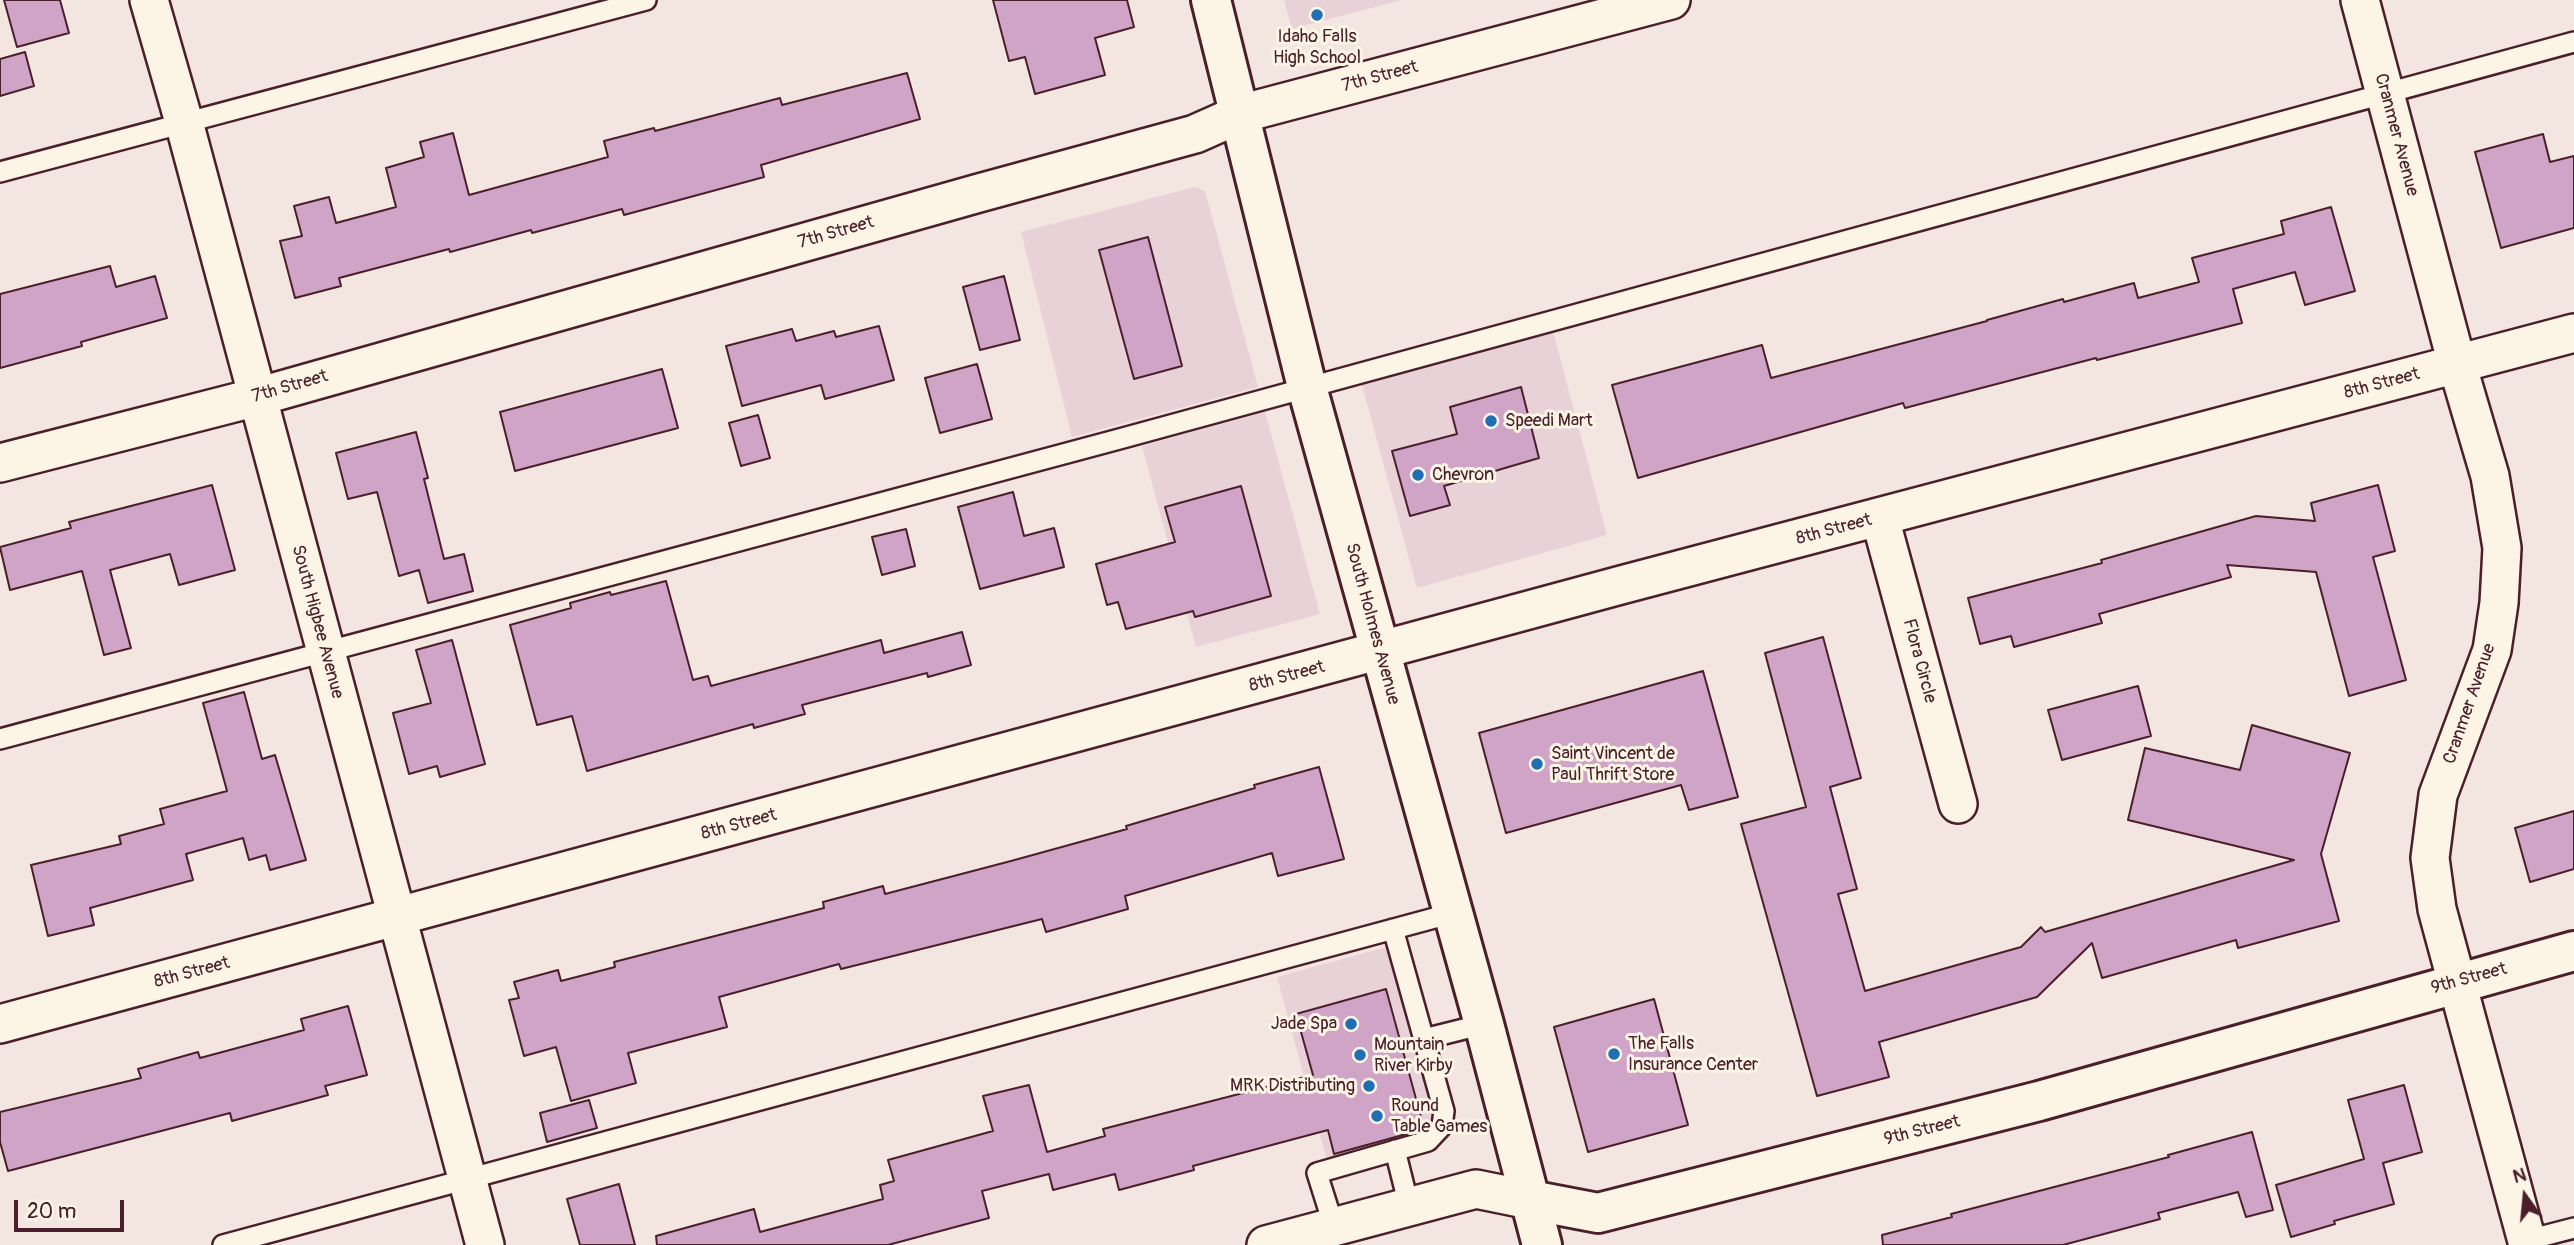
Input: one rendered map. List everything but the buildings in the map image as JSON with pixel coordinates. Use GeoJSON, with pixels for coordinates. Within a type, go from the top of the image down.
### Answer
{"type":"FeatureCollection","features":[{"type":"Feature","properties":{"kind":"main road","name":"South Holmes Avenue"},"geometry":{"type":"LineString","coordinates":[[1211,0],[1307,387],[1484,1024],[1542,1245]]}},
{"type":"Feature","properties":{"kind":"main road","name":"9th Street"},"geometry":{"type":"LineString","coordinates":[[1530,1199],[1598,1213],[2039,1101],[2574,951]]}},
{"type":"Feature","properties":{"kind":"street","name":"South Higbee Avenue"},"geometry":{"type":"LineString","coordinates":[[149,0],[485,1245]]}},
{"type":"Feature","properties":{"kind":"street","name":"7th Street"},"geometry":{"type":"LineString","coordinates":[[0,463],[257,397],[1195,134],[1240,114],[1671,0]]}},
{"type":"Feature","properties":{"kind":"street","name":"Cranmer Avenue"},"geometry":{"type":"LineString","coordinates":[[2360,0],[2457,364],[2490,476],[2502,548],[2499,603],[2492,650],[2438,795],[2430,858],[2437,909],[2458,982],[2521,1243]]}},
{"type":"Feature","properties":{"kind":"street","name":"8th Street"},"geometry":{"type":"LineString","coordinates":[[0,1024],[2574,333]]}},
{"type":"Feature","properties":{"kind":"street","name":"Flora Circle"},"geometry":{"type":"LineString","coordinates":[[1880,518],[1958,804]]}},
{"type":"Feature","properties":{"kind":"street","name":"9th Street"},"geometry":{"type":"LineString","coordinates":[[1266,1245],[1476,1189],[1530,1199]]}},
{"type":"Feature","properties":{"kind":"lane"},"geometry":{"type":"LineString","coordinates":[[0,172],[646,0]]}},
{"type":"Feature","properties":{"kind":"lane"},"geometry":{"type":"LineString","coordinates":[[0,739],[2574,42]]}},
{"type":"Feature","properties":{"kind":"lane"},"geometry":{"type":"LineString","coordinates":[[223,1245],[1453,913]]}},
{"type":"Feature","properties":{"kind":"lane"},"geometry":{"type":"LineString","coordinates":[[1334,1227],[1317,1173],[1428,1141],[1442,1126],[1444,1111],[1393,929]]}},
{"type":"Feature","properties":{"kind":"lane"},"geometry":{"type":"LineString","coordinates":[[1424,1039],[1484,1024]]}},
{"type":"Feature","properties":{"kind":"lane"},"geometry":{"type":"LineString","coordinates":[[1395,1150],[1409,1206]]}},
{"type":"Feature","properties":{"kind":"lane"},"geometry":{"type":"LineString","coordinates":[[2521,1243],[2574,1228]]}},
{"type":"Feature","properties":{"kind":"shaded area","name":"Idaho Falls High School"},"geometry":{"type":"Polygon","coordinates":[[[1284,0],[1401,0],[1292,29],[1284,0]]]}},
{"type":"Feature","properties":{"kind":"shaded area"},"geometry":{"type":"Polygon","coordinates":[[[1195,187],[1205,191],[1258,387],[1072,437],[1021,232],[1195,187]]]}},
{"type":"Feature","properties":{"kind":"shaded area"},"geometry":{"type":"Polygon","coordinates":[[[1553,331],[1607,535],[1417,588],[1362,385],[1553,331]]]}},
{"type":"Feature","properties":{"kind":"shaded area"},"geometry":{"type":"Polygon","coordinates":[[[1265,412],[1320,614],[1196,647],[1142,446],[1265,412]]]}},
{"type":"Feature","properties":{"kind":"shaded area"},"geometry":{"type":"Polygon","coordinates":[[[1408,941],[1457,1119],[1448,1138],[1436,1149],[1331,1176],[1277,977],[1408,941]]]}},
{"type":"Feature","properties":{"kind":"place","name":"Idaho Falls High School"},"geometry":{"type":"Point","coordinates":[1317,15]}},
{"type":"Feature","properties":{"kind":"place","name":"Speedi Mart"},"geometry":{"type":"Point","coordinates":[1491,421]}},
{"type":"Feature","properties":{"kind":"place","name":"Chevron"},"geometry":{"type":"Point","coordinates":[1418,475]}},
{"type":"Feature","properties":{"kind":"place","name":"Saint Vincent de Paul Thrift Store"},"geometry":{"type":"Point","coordinates":[1537,764]}},
{"type":"Feature","properties":{"kind":"place","name":"Jade Spa"},"geometry":{"type":"Point","coordinates":[1351,1024]}},
{"type":"Feature","properties":{"kind":"place","name":"The Falls Insurance Center"},"geometry":{"type":"Point","coordinates":[1614,1054]}},
{"type":"Feature","properties":{"kind":"place","name":"Mountain River Kirby"},"geometry":{"type":"Point","coordinates":[1360,1055]}},
{"type":"Feature","properties":{"kind":"place","name":"MRK Distributing"},"geometry":{"type":"Point","coordinates":[1369,1086]}},
{"type":"Feature","properties":{"kind":"place","name":"Round Table Games"},"geometry":{"type":"Point","coordinates":[1377,1116]}}]}
